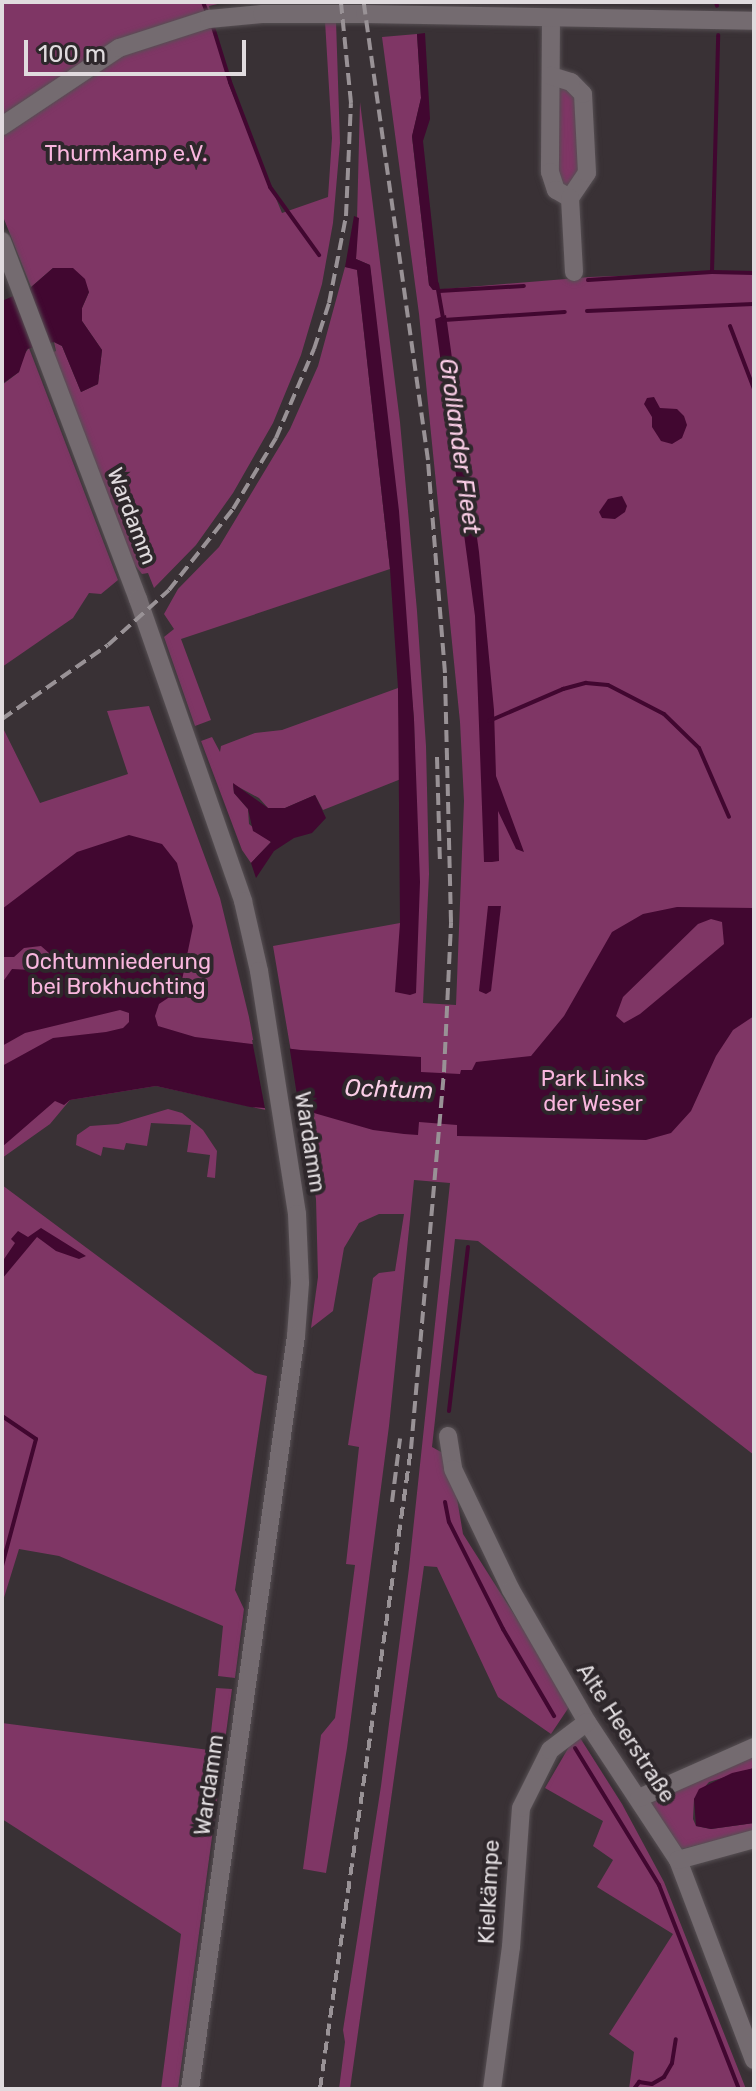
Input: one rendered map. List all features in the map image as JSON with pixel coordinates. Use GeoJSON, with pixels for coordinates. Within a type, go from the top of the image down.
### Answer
{"type":"FeatureCollection","features":[{"type":"Feature","properties":{"kind":"street"},"geometry":{"type":"LineString","coordinates":[[2,126],[119,48],[209,19],[425,8],[551,18],[754,21]]}},
{"type":"Feature","properties":{"kind":"street"},"geometry":{"type":"LineString","coordinates":[[551,18],[550,172],[556,190],[570,198]]}},
{"type":"Feature","properties":{"kind":"street"},"geometry":{"type":"LineString","coordinates":[[551,76],[571,82],[583,94],[587,173],[570,198],[574,272]]}},
{"type":"Feature","properties":{"kind":"street","name":"Wardamm"},"geometry":{"type":"LineString","coordinates":[[2,241],[138,599],[243,901],[270,1037],[297,1214],[299,1314],[190,2089]]}},
{"type":"Feature","properties":{"kind":"street","name":"Alte Heerstraße"},"geometry":{"type":"LineString","coordinates":[[448,1436],[453,1469],[511,1590],[587,1722],[678,1860],[754,2060]]}},
{"type":"Feature","properties":{"kind":"street","name":"Kielkämpe"},"geometry":{"type":"LineString","coordinates":[[492,2089],[511,1947],[521,1808],[550,1750],[587,1722]]}},
{"type":"Feature","properties":{"kind":"street"},"geometry":{"type":"LineString","coordinates":[[639,1798],[754,1747]]}},
{"type":"Feature","properties":{"kind":"street"},"geometry":{"type":"LineString","coordinates":[[678,1860],[754,1839]]}},
{"type":"Feature","properties":{"kind":"green space","name":"Thurmkamp e.V."},"geometry":{"type":"Polygon","coordinates":[[[2,2],[226,2],[209,6],[229,85],[282,213],[328,197],[332,138],[325,21],[336,21],[340,143],[333,223],[322,284],[301,355],[273,423],[233,493],[196,545],[154,588],[148,573],[142,574],[133,563],[51,353],[56,351],[54,342],[62,346],[81,392],[98,384],[102,350],[82,321],[82,308],[89,292],[53,268],[31,287],[2,214],[2,2]]]}},
{"type":"Feature","properties":{"kind":"green space","name":"Park Links der Weser"},"geometry":{"type":"Polygon","coordinates":[[[417,34],[421,98],[412,137],[429,285],[433,290],[590,277],[754,271],[754,1455],[478,1241],[455,1239],[432,1447],[450,1457],[463,1534],[571,1704],[551,1734],[498,1697],[437,1567],[424,1566],[350,2089],[339,2089],[345,2042],[343,2030],[381,1786],[409,1568],[450,1183],[414,1180],[389,1426],[347,1748],[326,1873],[303,1869],[321,1735],[335,1718],[355,1565],[346,1564],[359,1447],[348,1445],[373,1278],[379,1273],[395,1271],[404,1214],[379,1214],[359,1223],[344,1248],[333,1311],[311,1328],[318,1277],[316,1199],[273,946],[400,923],[418,923],[414,720],[370,265],[356,259],[360,102],[400,422],[417,611],[426,746],[429,874],[423,1003],[456,1005],[464,801],[460,722],[419,314],[382,37],[417,34]]]}},
{"type":"Feature","properties":{"kind":"green space"},"geometry":{"type":"Polygon","coordinates":[[[561,85],[579,102],[582,167],[571,186],[564,186],[556,179],[554,87],[561,85]]]}},
{"type":"Feature","properties":{"kind":"green space"},"geometry":{"type":"Polygon","coordinates":[[[345,267],[357,269],[390,569],[181,639],[211,720],[195,726],[164,637],[174,629],[164,614],[178,589],[219,547],[290,429],[318,366],[345,267]]]}},
{"type":"Feature","properties":{"kind":"green space"},"geometry":{"type":"Polygon","coordinates":[[[29,348],[118,580],[101,594],[89,593],[73,618],[2,667],[2,385],[19,372],[22,357],[29,348]]]}},
{"type":"Feature","properties":{"kind":"green space"},"geometry":{"type":"Polygon","coordinates":[[[398,688],[401,779],[323,810],[315,795],[285,808],[268,808],[259,798],[233,784],[234,793],[248,809],[249,824],[271,842],[251,863],[242,850],[201,741],[212,737],[220,752],[221,746],[255,733],[282,730],[398,688]]]}},
{"type":"Feature","properties":{"kind":"green space","name":"Ochtumniederung bei Brokhuchting"},"geometry":{"type":"Polygon","coordinates":[[[149,706],[220,898],[249,1017],[266,1110],[156,1086],[70,1100],[50,1124],[2,1158],[2,726],[40,803],[128,774],[107,711],[149,706]]]}},
{"type":"Feature","properties":{"kind":"green space"},"geometry":{"type":"Polygon","coordinates":[[[168,1109],[182,1113],[203,1130],[217,1151],[215,1178],[207,1177],[210,1155],[187,1152],[191,1125],[151,1123],[147,1146],[126,1143],[124,1150],[103,1147],[101,1156],[76,1145],[77,1135],[90,1126],[118,1124],[168,1109]]]}},
{"type":"Feature","properties":{"kind":"green space"},"geometry":{"type":"Polygon","coordinates":[[[2,1185],[255,1373],[267,1376],[235,1590],[244,1609],[235,1678],[218,1676],[223,1626],[59,1556],[19,1549],[2,1604],[2,1185]]]}},
{"type":"Feature","properties":{"kind":"green space"},"geometry":{"type":"Polygon","coordinates":[[[216,1688],[232,1689],[178,2089],[161,2089],[181,1934],[2,1819],[2,1723],[209,1750],[216,1688]]]}},
{"type":"Feature","properties":{"kind":"green space"},"geometry":{"type":"Polygon","coordinates":[[[577,1733],[622,1804],[664,1882],[746,2089],[629,2089],[634,2052],[609,2034],[673,1934],[597,1887],[613,1860],[593,1846],[603,1821],[545,1788],[577,1733]]]}},
{"type":"Feature","properties":{"kind":"green space"},"geometry":{"type":"Polygon","coordinates":[[[754,1754],[754,1768],[709,1782],[694,1799],[693,1819],[696,1826],[711,1829],[754,1823],[754,1831],[678,1850],[651,1803],[652,1798],[754,1754]]]}},
{"type":"Feature","properties":{"kind":"water"},"geometry":{"type":"Polygon","coordinates":[[[425,33],[430,119],[423,141],[439,290],[433,290],[429,285],[412,136],[421,98],[417,34],[425,33]]]}},
{"type":"Feature","properties":{"kind":"water"},"geometry":{"type":"Polygon","coordinates":[[[354,216],[359,218],[356,259],[370,265],[399,511],[414,720],[420,882],[416,993],[410,995],[395,992],[400,923],[398,688],[390,569],[357,270],[345,267],[354,216]]]}},
{"type":"Feature","properties":{"kind":"water"},"geometry":{"type":"Polygon","coordinates":[[[53,268],[73,268],[85,279],[89,292],[82,308],[82,321],[102,350],[98,384],[81,392],[62,346],[54,342],[27,349],[19,372],[2,384],[2,301],[29,289],[53,268]]]}},
{"type":"Feature","properties":{"kind":"water"},"geometry":{"type":"Polygon","coordinates":[[[446,315],[479,552],[494,710],[496,776],[524,852],[516,849],[498,811],[499,861],[492,862],[484,862],[475,616],[435,319],[446,315]]]}},
{"type":"Feature","properties":{"kind":"water"},"geometry":{"type":"Polygon","coordinates":[[[654,397],[660,408],[677,409],[684,416],[687,425],[682,438],[672,444],[661,441],[652,427],[652,417],[644,404],[647,398],[654,397]]]}},
{"type":"Feature","properties":{"kind":"water"},"geometry":{"type":"Polygon","coordinates":[[[622,496],[627,506],[625,512],[615,519],[602,518],[599,512],[608,499],[622,496]]]}},
{"type":"Feature","properties":{"kind":"water"},"geometry":{"type":"Polygon","coordinates":[[[233,783],[268,808],[285,808],[315,795],[326,818],[312,833],[294,838],[274,851],[256,878],[251,863],[271,842],[253,831],[248,809],[234,793],[233,783]]]}},
{"type":"Feature","properties":{"kind":"water","name":"Ochtum"},"geometry":{"type":"Polygon","coordinates":[[[129,835],[162,844],[177,863],[193,926],[180,990],[159,1004],[155,1016],[158,1026],[195,1037],[301,1050],[421,1057],[421,1072],[460,1074],[461,1070],[472,1070],[476,1062],[531,1056],[564,1016],[612,932],[643,914],[677,907],[754,908],[754,1016],[733,1030],[716,1056],[691,1111],[671,1133],[646,1140],[457,1136],[457,1125],[419,1122],[418,1135],[404,1134],[373,1130],[307,1111],[250,1107],[156,1086],[70,1100],[64,1105],[55,1101],[2,1147],[2,1066],[53,1038],[106,1032],[123,1028],[129,1022],[129,1013],[120,1010],[25,1033],[2,1046],[2,983],[12,969],[31,970],[46,962],[49,953],[41,946],[24,948],[14,957],[2,957],[2,909],[77,852],[129,835]],[[711,919],[698,924],[623,997],[616,1016],[624,1023],[640,1014],[724,944],[722,922],[711,919]]]}},
{"type":"Feature","properties":{"kind":"water"},"geometry":{"type":"Polygon","coordinates":[[[488,906],[501,906],[491,991],[486,994],[479,991],[488,906]]]}},
{"type":"Feature","properties":{"kind":"water"},"geometry":{"type":"Polygon","coordinates":[[[41,1228],[86,1256],[79,1259],[56,1251],[37,1237],[2,1279],[2,1262],[15,1243],[11,1239],[18,1231],[28,1237],[41,1228]]]}},
{"type":"Feature","properties":{"kind":"water"},"geometry":{"type":"Polygon","coordinates":[[[754,1768],[754,1823],[711,1829],[696,1826],[694,1799],[699,1789],[732,1773],[754,1768]]]}},
{"type":"Feature","properties":{"kind":"pier"},"geometry":{"type":"Polygon","coordinates":[[[252,1040],[289,1044],[300,1115],[266,1114],[252,1040]]]}},
{"type":"Feature","properties":{"kind":"waterway"},"geometry":{"type":"LineString","coordinates":[[203,2],[206,10]]}},
{"type":"Feature","properties":{"kind":"waterway"},"geometry":{"type":"LineString","coordinates":[[716,2],[717,6]]}},
{"type":"Feature","properties":{"kind":"waterway"},"geometry":{"type":"LineString","coordinates":[[213,27],[230,82],[270,187],[319,255]]}},
{"type":"Feature","properties":{"kind":"waterway"},"geometry":{"type":"LineString","coordinates":[[712,272],[718,35]]}},
{"type":"Feature","properties":{"kind":"waterway"},"geometry":{"type":"LineString","coordinates":[[588,280],[712,272],[754,273]]}},
{"type":"Feature","properties":{"kind":"waterway","name":"Grollander Fleet"},"geometry":{"type":"LineString","coordinates":[[437,284],[443,319]]}},
{"type":"Feature","properties":{"kind":"waterway"},"geometry":{"type":"LineString","coordinates":[[439,291],[524,286]]}},
{"type":"Feature","properties":{"kind":"waterway"},"geometry":{"type":"LineString","coordinates":[[587,311],[754,304]]}},
{"type":"Feature","properties":{"kind":"waterway"},"geometry":{"type":"LineString","coordinates":[[444,320],[565,312]]}},
{"type":"Feature","properties":{"kind":"waterway"},"geometry":{"type":"LineString","coordinates":[[730,326],[754,389]]}},
{"type":"Feature","properties":{"kind":"waterway"},"geometry":{"type":"LineString","coordinates":[[489,721],[563,689],[586,683],[608,685],[664,714],[699,748],[729,817]]}},
{"type":"Feature","properties":{"kind":"waterway"},"geometry":{"type":"LineString","coordinates":[[449,1411],[468,1247]]}},
{"type":"Feature","properties":{"kind":"waterway"},"geometry":{"type":"LineString","coordinates":[[2,1416],[36,1439],[2,1566]]}},
{"type":"Feature","properties":{"kind":"waterway"},"geometry":{"type":"LineString","coordinates":[[445,1502],[449,1522],[503,1629],[554,1716]]}},
{"type":"Feature","properties":{"kind":"waterway"},"geometry":{"type":"LineString","coordinates":[[575,1748],[659,1885],[739,2089]]}},
{"type":"Feature","properties":{"kind":"waterway"},"geometry":{"type":"LineString","coordinates":[[634,2089],[639,2082],[652,2084],[664,2077],[672,2063],[676,2039]]}},
{"type":"Feature","properties":{"kind":"railway"},"geometry":{"type":"LineString","coordinates":[[2,719],[108,645],[169,590],[233,509],[276,438],[314,349],[329,303],[346,216],[351,103],[341,2]]}},
{"type":"Feature","properties":{"kind":"railway"},"geometry":{"type":"LineString","coordinates":[[320,2089],[411,1449],[444,1072],[451,922],[445,673],[428,460],[364,2]]}},
{"type":"Feature","properties":{"kind":"railway"},"geometry":{"type":"LineString","coordinates":[[437,757],[440,865]]}},
{"type":"Feature","properties":{"kind":"railway"},"geometry":{"type":"LineString","coordinates":[[392,1502],[400,1439]]}}]}
